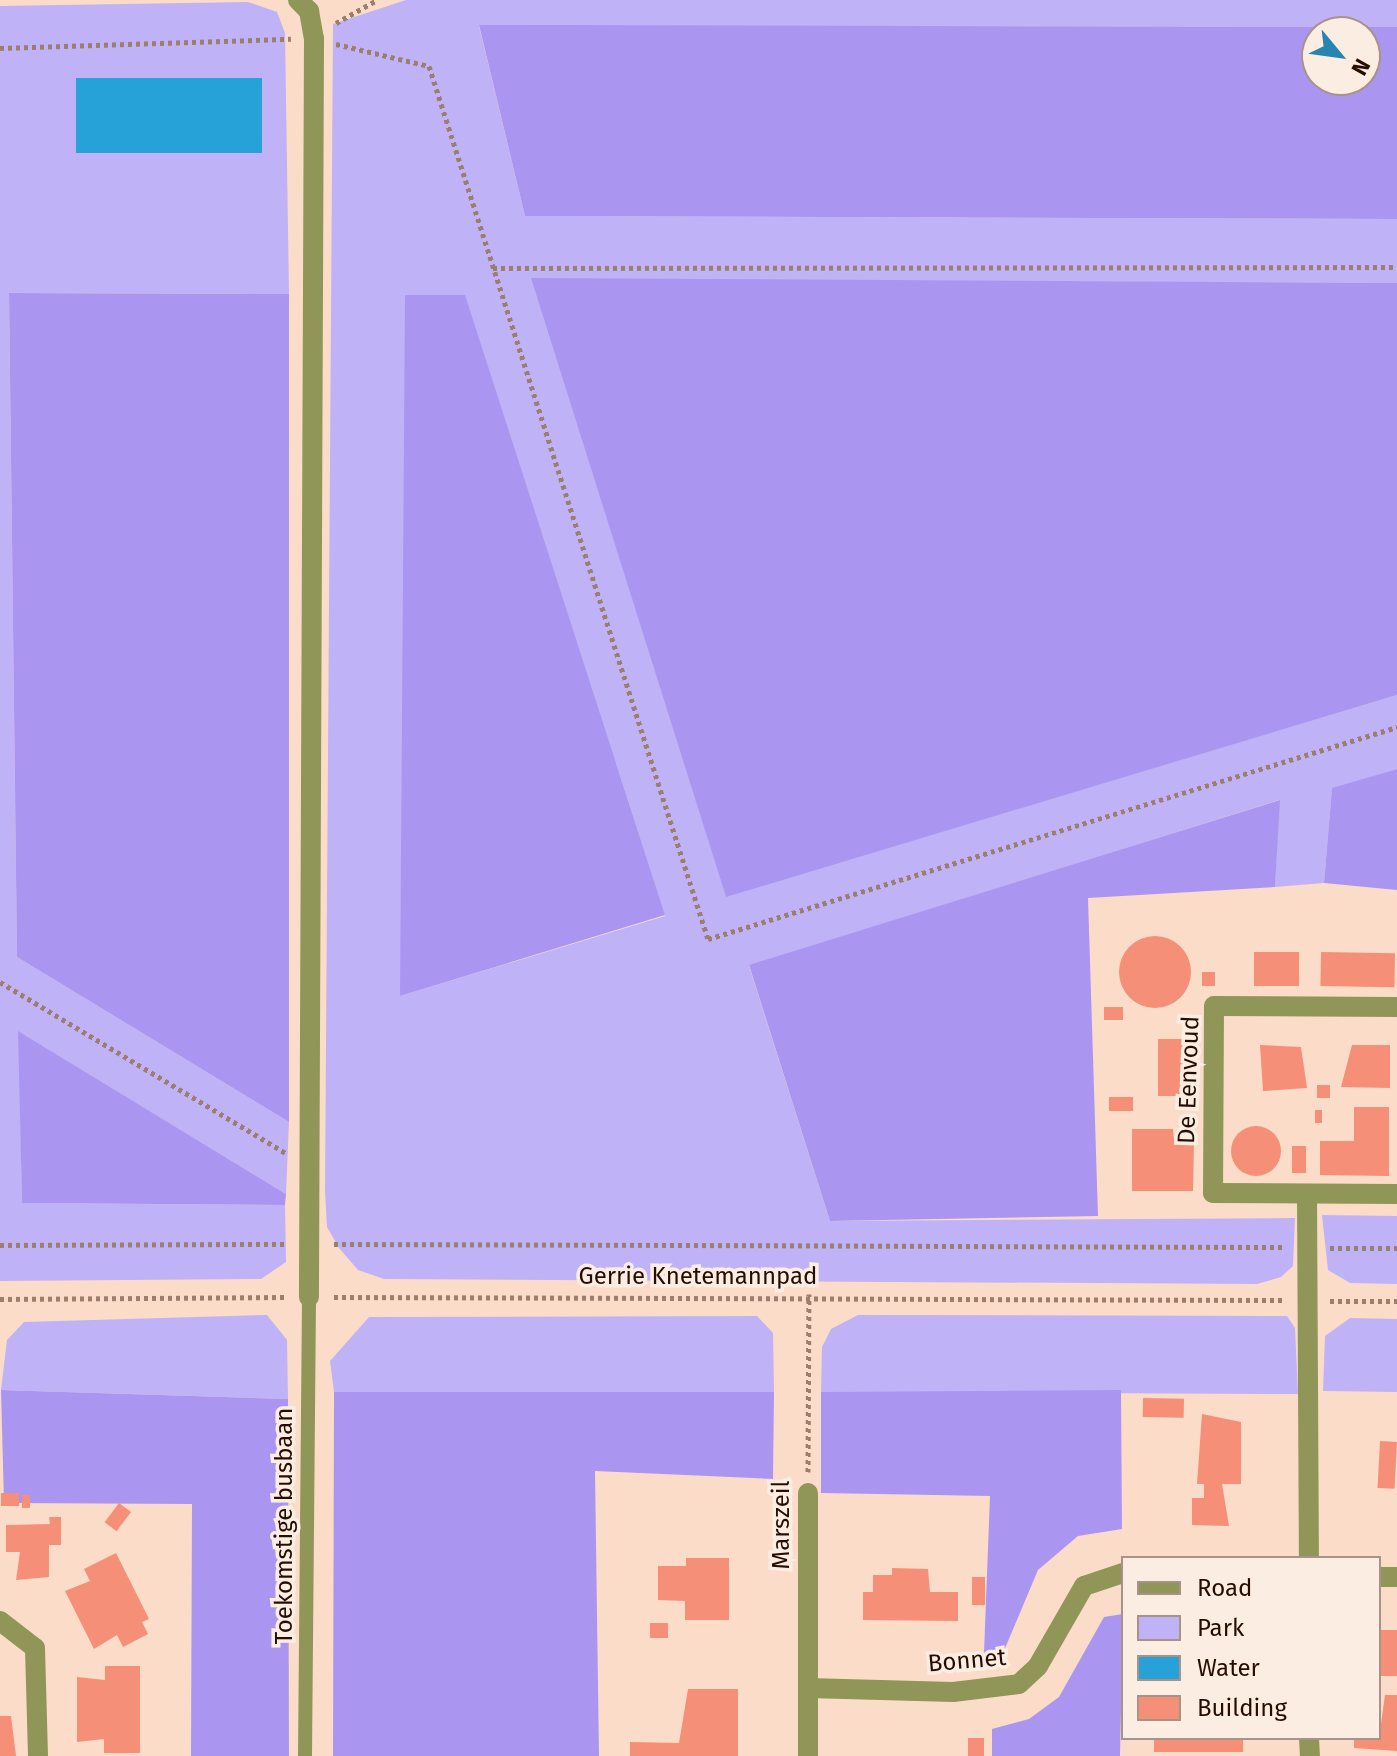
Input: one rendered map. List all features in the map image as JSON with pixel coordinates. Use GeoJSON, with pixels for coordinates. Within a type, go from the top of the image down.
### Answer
{"type":"FeatureCollection","features":[{"type":"Feature","properties":{"kind":"street"},"geometry":{"type":"LineString","coordinates":[[298,0],[309,11],[314,38],[309,1297]]}},
{"type":"Feature","properties":{"kind":"street","name":"De Eenvoud"},"geometry":{"type":"LineString","coordinates":[[1397,1007],[1214,1006],[1213,1193],[1397,1194]]}},
{"type":"Feature","properties":{"kind":"street"},"geometry":{"type":"LineString","coordinates":[[1307,1194],[1309,1556]]}},
{"type":"Feature","properties":{"kind":"street","name":"Marszeil"},"geometry":{"type":"LineString","coordinates":[[808,1493],[808,1756]]}},
{"type":"Feature","properties":{"kind":"street","name":"Bonnet"},"geometry":{"type":"LineString","coordinates":[[808,1688],[953,1692],[1019,1684],[1038,1666],[1084,1586],[1121,1574]]}},
{"type":"Feature","properties":{"kind":"street"},"geometry":{"type":"LineString","coordinates":[[0,1621],[35,1648],[38,1756]]}},
{"type":"Feature","properties":{"kind":"lane","name":"Toekomstige busbaan"},"geometry":{"type":"LineString","coordinates":[[305,1756],[309,1297]]}},
{"type":"Feature","properties":{"kind":"path"},"geometry":{"type":"LineString","coordinates":[[314,38],[377,0]]}},
{"type":"Feature","properties":{"kind":"path"},"geometry":{"type":"LineString","coordinates":[[0,48],[314,38],[429,66],[708,939],[1397,727]]}},
{"type":"Feature","properties":{"kind":"path"},"geometry":{"type":"LineString","coordinates":[[493,268],[1397,267]]}},
{"type":"Feature","properties":{"kind":"path"},"geometry":{"type":"LineString","coordinates":[[0,982],[309,1167]]}},
{"type":"Feature","properties":{"kind":"path"},"geometry":{"type":"LineString","coordinates":[[0,1245],[1397,1248]]}},
{"type":"Feature","properties":{"kind":"path","name":"Gerrie Knetemannpad"},"geometry":{"type":"LineString","coordinates":[[0,1299],[809,1294],[1397,1301]]}},
{"type":"Feature","properties":{"kind":"path","name":"Marszeil"},"geometry":{"type":"LineString","coordinates":[[808,1493],[809,1294]]}},
{"type":"Feature","properties":{"kind":"green space"},"geometry":{"type":"Polygon","coordinates":[[[406,0],[1397,0],[1397,27],[1381,27],[1381,16],[1301,16],[1301,27],[479,26],[525,216],[1397,219],[1397,283],[532,279],[726,896],[1397,695],[1397,769],[1332,789],[1324,883],[1275,887],[1279,800],[749,966],[830,1221],[1295,1218],[1293,1266],[1281,1277],[1257,1284],[384,1279],[358,1270],[339,1248],[327,1227],[333,24],[406,0]],[[616,763],[400,996],[665,916],[616,763]]]}},
{"type":"Feature","properties":{"kind":"green space"},"geometry":{"type":"Polygon","coordinates":[[[248,2],[277,12],[285,33],[289,294],[9,293],[17,957],[289,1122],[286,1194],[19,1032],[22,1203],[285,1205],[286,1262],[261,1279],[0,1281],[0,6],[248,2]]]}},
{"type":"Feature","properties":{"kind":"green space"},"geometry":{"type":"Polygon","coordinates":[[[1322,1215],[1397,1216],[1397,1284],[1350,1283],[1328,1270],[1322,1215]]]}},
{"type":"Feature","properties":{"kind":"green space"},"geometry":{"type":"Polygon","coordinates":[[[267,1315],[287,1340],[288,1399],[1,1390],[7,1340],[24,1322],[267,1315]]]}},
{"type":"Feature","properties":{"kind":"green space"},"geometry":{"type":"Polygon","coordinates":[[[858,1315],[1287,1316],[1295,1328],[1298,1394],[821,1392],[822,1347],[831,1329],[858,1315]]]}},
{"type":"Feature","properties":{"kind":"green space"},"geometry":{"type":"Polygon","coordinates":[[[757,1316],[773,1333],[774,1392],[334,1392],[330,1361],[369,1317],[757,1316]]]}},
{"type":"Feature","properties":{"kind":"green space"},"geometry":{"type":"Polygon","coordinates":[[[1350,1318],[1397,1319],[1397,1392],[1323,1391],[1325,1336],[1350,1318]]]}},
{"type":"Feature","properties":{"kind":"shaded area"},"geometry":{"type":"Polygon","coordinates":[[[479,25],[1301,27],[1301,96],[1381,96],[1381,27],[1397,27],[1397,219],[525,216],[479,25]]]}},
{"type":"Feature","properties":{"kind":"shaded area"},"geometry":{"type":"Polygon","coordinates":[[[531,278],[1397,283],[1397,695],[726,897],[531,278]]]}},
{"type":"Feature","properties":{"kind":"shaded area"},"geometry":{"type":"Polygon","coordinates":[[[9,293],[289,294],[289,1122],[17,957],[9,293]]]}},
{"type":"Feature","properties":{"kind":"shaded area"},"geometry":{"type":"Polygon","coordinates":[[[405,295],[465,295],[665,915],[400,996],[405,295]]]}},
{"type":"Feature","properties":{"kind":"shaded area"},"geometry":{"type":"Polygon","coordinates":[[[1397,769],[1397,890],[1324,883],[1332,788],[1397,769]]]}},
{"type":"Feature","properties":{"kind":"shaded area"},"geometry":{"type":"Polygon","coordinates":[[[1280,800],[1275,887],[1088,898],[1098,1216],[830,1221],[749,965],[1280,800]]]}},
{"type":"Feature","properties":{"kind":"shaded area"},"geometry":{"type":"Polygon","coordinates":[[[18,1031],[286,1194],[285,1205],[22,1203],[18,1031]]]}},
{"type":"Feature","properties":{"kind":"shaded area"},"geometry":{"type":"Polygon","coordinates":[[[1,1390],[288,1399],[289,1756],[191,1756],[192,1504],[4,1503],[1,1390]]]}},
{"type":"Feature","properties":{"kind":"shaded area"},"geometry":{"type":"Polygon","coordinates":[[[1121,1390],[1122,1529],[1078,1536],[1038,1570],[1003,1653],[984,1653],[990,1496],[821,1493],[821,1392],[1121,1390]]]}},
{"type":"Feature","properties":{"kind":"shaded area"},"geometry":{"type":"Polygon","coordinates":[[[334,1392],[774,1392],[773,1479],[595,1471],[599,1756],[333,1756],[334,1392]]]}},
{"type":"Feature","properties":{"kind":"shaded area"},"geometry":{"type":"Polygon","coordinates":[[[1121,1614],[1120,1756],[992,1756],[992,1729],[1029,1719],[1059,1697],[1104,1617],[1121,1614]]]}},
{"type":"Feature","properties":{"kind":"water"},"geometry":{"type":"Polygon","coordinates":[[[76,78],[262,78],[262,153],[76,153],[76,78]]]}},
{"type":"Feature","properties":{"kind":"building"},"geometry":{"type":"Polygon","coordinates":[[[1155,936],[1175,942],[1185,952],[1191,972],[1185,992],[1175,1002],[1155,1008],[1135,1002],[1125,992],[1119,972],[1125,952],[1135,942],[1155,936]]]}},
{"type":"Feature","properties":{"kind":"building"},"geometry":{"type":"Polygon","coordinates":[[[1254,952],[1299,952],[1299,986],[1254,986],[1254,952]]]}},
{"type":"Feature","properties":{"kind":"building"},"geometry":{"type":"Polygon","coordinates":[[[1321,952],[1395,953],[1394,987],[1320,986],[1321,952]]]}},
{"type":"Feature","properties":{"kind":"building"},"geometry":{"type":"Polygon","coordinates":[[[1202,972],[1215,972],[1215,986],[1202,986],[1202,972]]]}},
{"type":"Feature","properties":{"kind":"building"},"geometry":{"type":"Polygon","coordinates":[[[1104,1007],[1123,1007],[1123,1020],[1104,1020],[1104,1007]]]}},
{"type":"Feature","properties":{"kind":"building"},"geometry":{"type":"Polygon","coordinates":[[[1158,1039],[1194,1039],[1194,1096],[1158,1096],[1158,1039]]]}},
{"type":"Feature","properties":{"kind":"building"},"geometry":{"type":"Polygon","coordinates":[[[1260,1045],[1301,1047],[1307,1088],[1263,1091],[1260,1045]]]}},
{"type":"Feature","properties":{"kind":"building"},"geometry":{"type":"Polygon","coordinates":[[[1352,1045],[1390,1045],[1390,1088],[1341,1087],[1352,1045]]]}},
{"type":"Feature","properties":{"kind":"building"},"geometry":{"type":"Polygon","coordinates":[[[1317,1085],[1330,1085],[1330,1098],[1317,1098],[1317,1085]]]}},
{"type":"Feature","properties":{"kind":"building"},"geometry":{"type":"Polygon","coordinates":[[[1109,1097],[1133,1097],[1133,1111],[1109,1111],[1109,1097]]]}},
{"type":"Feature","properties":{"kind":"building"},"geometry":{"type":"Polygon","coordinates":[[[1354,1107],[1389,1107],[1389,1176],[1320,1175],[1320,1141],[1354,1141],[1354,1107]]]}},
{"type":"Feature","properties":{"kind":"building"},"geometry":{"type":"Polygon","coordinates":[[[1315,1110],[1322,1110],[1322,1123],[1315,1123],[1315,1110]]]}},
{"type":"Feature","properties":{"kind":"building"},"geometry":{"type":"Polygon","coordinates":[[[1256,1126],[1273,1134],[1281,1151],[1273,1168],[1256,1176],[1239,1168],[1231,1151],[1239,1134],[1256,1126]]]}},
{"type":"Feature","properties":{"kind":"building"},"geometry":{"type":"Polygon","coordinates":[[[1132,1129],[1173,1129],[1174,1140],[1194,1140],[1193,1191],[1132,1191],[1132,1129]]]}},
{"type":"Feature","properties":{"kind":"building"},"geometry":{"type":"Polygon","coordinates":[[[1292,1146],[1306,1146],[1306,1173],[1292,1173],[1292,1146]]]}},
{"type":"Feature","properties":{"kind":"building"},"geometry":{"type":"Polygon","coordinates":[[[1143,1398],[1184,1399],[1184,1418],[1143,1417],[1143,1398]]]}},
{"type":"Feature","properties":{"kind":"building"},"geometry":{"type":"Polygon","coordinates":[[[1202,1414],[1241,1422],[1241,1484],[1222,1484],[1229,1526],[1192,1525],[1192,1498],[1204,1498],[1204,1484],[1197,1484],[1202,1414]]]}},
{"type":"Feature","properties":{"kind":"building"},"geometry":{"type":"Polygon","coordinates":[[[1380,1441],[1397,1442],[1395,1489],[1378,1488],[1380,1441]]]}},
{"type":"Feature","properties":{"kind":"building"},"geometry":{"type":"Polygon","coordinates":[[[1,1493],[19,1493],[19,1506],[1,1506],[1,1493]]]}},
{"type":"Feature","properties":{"kind":"building"},"geometry":{"type":"Polygon","coordinates":[[[22,1495],[30,1495],[30,1508],[22,1508],[22,1495]]]}},
{"type":"Feature","properties":{"kind":"building"},"geometry":{"type":"Polygon","coordinates":[[[119,1503],[131,1512],[117,1531],[105,1522],[119,1503]]]}},
{"type":"Feature","properties":{"kind":"building"},"geometry":{"type":"Polygon","coordinates":[[[49,1517],[61,1517],[61,1545],[49,1545],[49,1577],[16,1580],[20,1552],[6,1552],[6,1525],[50,1524],[49,1517]]]}},
{"type":"Feature","properties":{"kind":"building"},"geometry":{"type":"Polygon","coordinates":[[[116,1553],[149,1619],[142,1622],[148,1634],[123,1647],[117,1635],[94,1649],[65,1591],[90,1581],[84,1569],[116,1553]]]}},
{"type":"Feature","properties":{"kind":"building"},"geometry":{"type":"Polygon","coordinates":[[[686,1558],[729,1558],[729,1620],[685,1620],[685,1601],[658,1600],[658,1566],[686,1566],[686,1558]]]}},
{"type":"Feature","properties":{"kind":"building"},"geometry":{"type":"Polygon","coordinates":[[[892,1568],[928,1569],[930,1592],[958,1592],[958,1621],[863,1620],[863,1592],[873,1592],[873,1575],[892,1575],[892,1568]]]}},
{"type":"Feature","properties":{"kind":"building"},"geometry":{"type":"Polygon","coordinates":[[[972,1577],[985,1577],[985,1605],[972,1605],[972,1577]]]}},
{"type":"Feature","properties":{"kind":"building"},"geometry":{"type":"Polygon","coordinates":[[[650,1623],[668,1623],[668,1638],[650,1638],[650,1623]]]}},
{"type":"Feature","properties":{"kind":"building"},"geometry":{"type":"Polygon","coordinates":[[[1381,1630],[1397,1630],[1397,1676],[1381,1676],[1381,1630]]]}},
{"type":"Feature","properties":{"kind":"building"},"geometry":{"type":"Polygon","coordinates":[[[105,1666],[140,1666],[140,1753],[104,1753],[104,1739],[77,1742],[77,1677],[105,1680],[105,1666]]]}},
{"type":"Feature","properties":{"kind":"building"},"geometry":{"type":"Polygon","coordinates":[[[688,1689],[738,1689],[738,1756],[630,1756],[630,1742],[679,1743],[688,1689]]]}},
{"type":"Feature","properties":{"kind":"building"},"geometry":{"type":"Polygon","coordinates":[[[1385,1695],[1397,1695],[1397,1751],[1354,1748],[1354,1740],[1381,1740],[1385,1695]]]}},
{"type":"Feature","properties":{"kind":"building"},"geometry":{"type":"Polygon","coordinates":[[[0,1716],[11,1716],[16,1756],[0,1756],[0,1716]]]}},
{"type":"Feature","properties":{"kind":"building"},"geometry":{"type":"Polygon","coordinates":[[[968,1738],[984,1738],[984,1756],[968,1756],[968,1738]]]}},
{"type":"Feature","properties":{"kind":"building"},"geometry":{"type":"Polygon","coordinates":[[[1154,1740],[1243,1740],[1243,1752],[1154,1752],[1154,1740]]]}}]}
